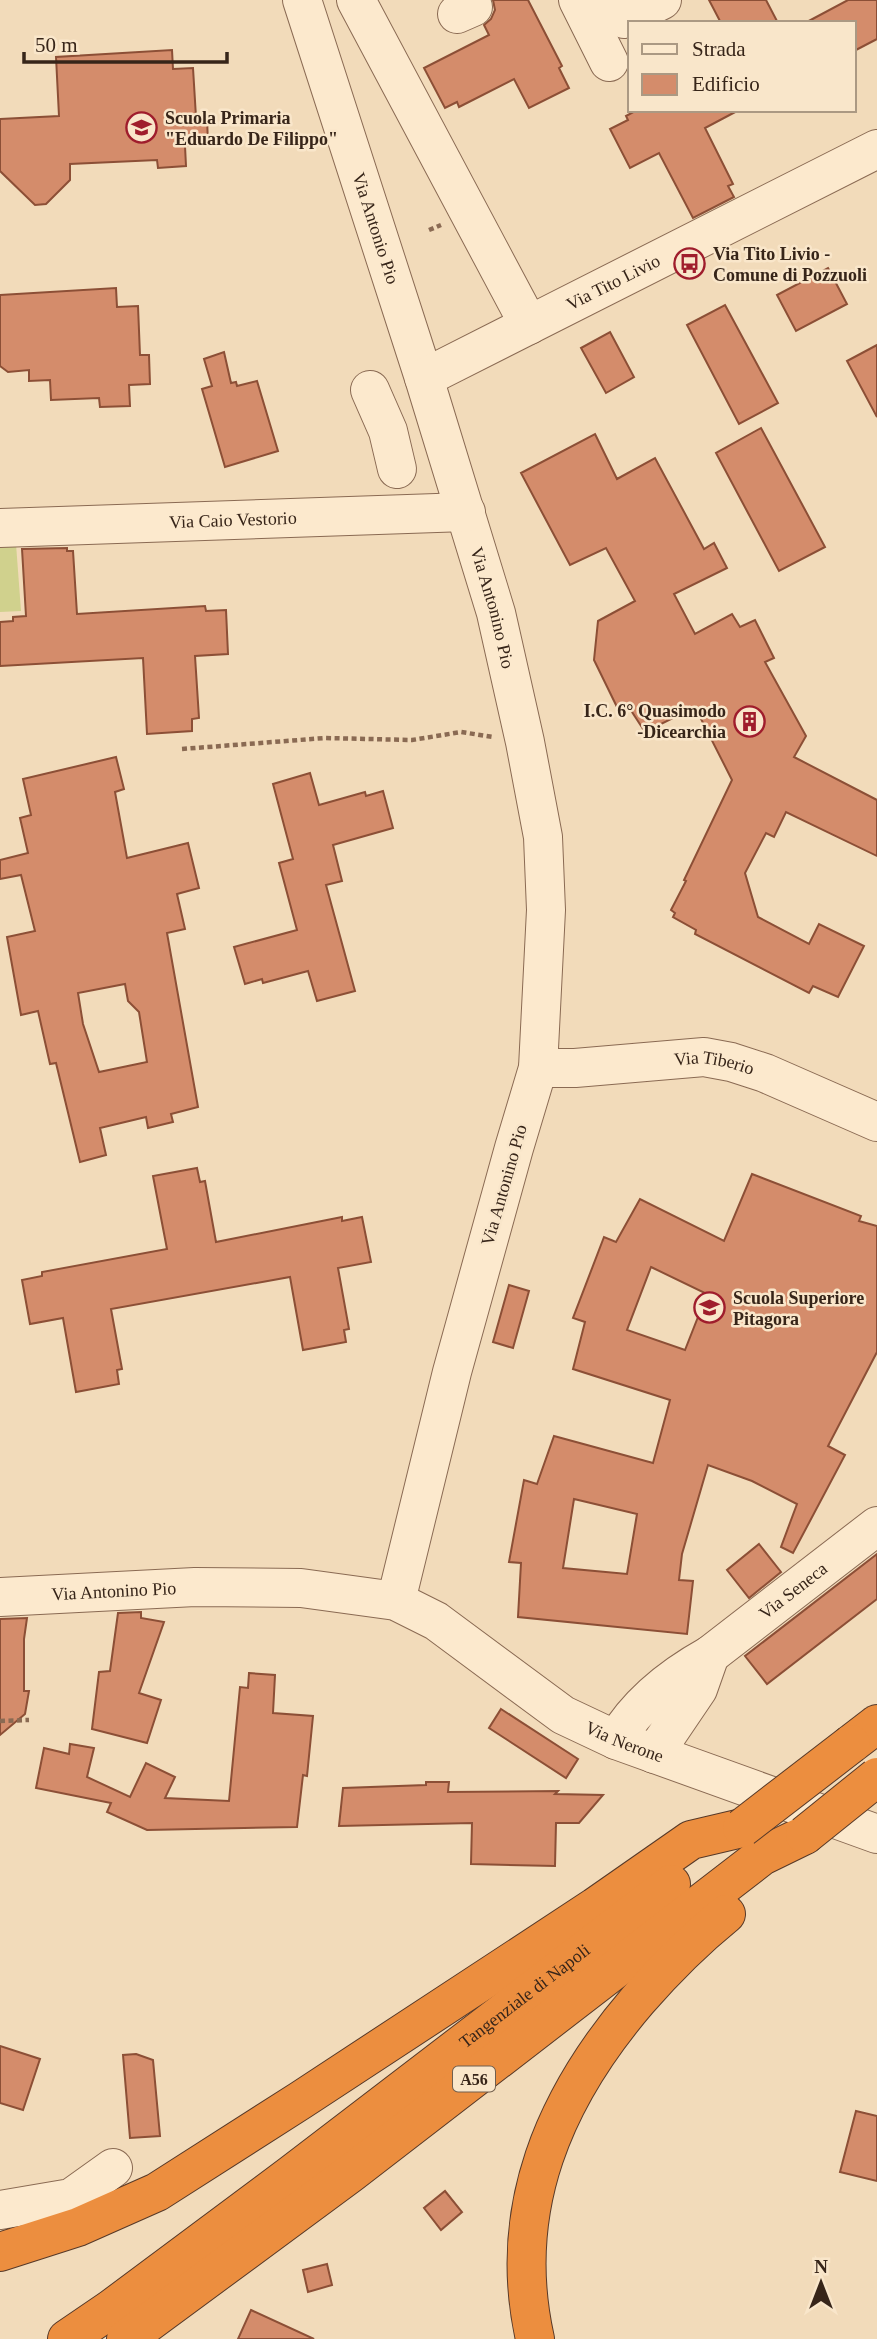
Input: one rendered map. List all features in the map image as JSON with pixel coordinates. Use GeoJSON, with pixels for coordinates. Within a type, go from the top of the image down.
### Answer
{"type":"FeatureCollection","features":[{"type":"Feature","properties":{"kind":"highway","name":"Tangenziale di Napoli"},"geometry":{"type":"LineString","coordinates":[[128,2325],[292,2174],[864,1734]]}},
{"type":"Feature","properties":{"kind":"highway","name":"Tangenziale di Napoli"},"geometry":{"type":"LineString","coordinates":[[67,2339],[128,2325],[362,2165],[762,1856],[804,1835],[877,1777]]}},
{"type":"Feature","properties":{"kind":"highway"},"geometry":{"type":"LineString","coordinates":[[0,2252],[78,2227],[157,2192],[595,1907],[691,1840],[742,1828]]}},
{"type":"Feature","properties":{"kind":"highway"},"geometry":{"type":"LineString","coordinates":[[535,2339],[527,2289],[526,2252],[530,2211],[538,2172],[554,2129],[574,2088],[617,2025],[667,1968],[702,1933],[793,1860],[804,1835]]}},
{"type":"Feature","properties":{"kind":"street","name":"Via Antonio Pio"},"geometry":{"type":"LineString","coordinates":[[302,0],[424,378]]}},
{"type":"Feature","properties":{"kind":"street"},"geometry":{"type":"LineString","coordinates":[[356,0],[529,325]]}},
{"type":"Feature","properties":{"kind":"street"},"geometry":{"type":"LineString","coordinates":[[578,0],[619,28]]}},
{"type":"Feature","properties":{"kind":"street"},"geometry":{"type":"LineString","coordinates":[[630,21],[662,0]]}},
{"type":"Feature","properties":{"kind":"street","name":"Via Tito Livio"},"geometry":{"type":"LineString","coordinates":[[424,378],[877,149]]}},
{"type":"Feature","properties":{"kind":"street","name":"Via Antonino Pio"},"geometry":{"type":"LineString","coordinates":[[0,1597],[195,1587],[288,1588],[350,1593],[396,1601],[452,1372],[513,1148],[538,1068],[546,910],[543,837],[496,613],[424,378]]}},
{"type":"Feature","properties":{"kind":"street"},"geometry":{"type":"LineString","coordinates":[[370,390],[388,430],[397,470]]}},
{"type":"Feature","properties":{"kind":"street","name":"Via Caio Vestorio"},"geometry":{"type":"LineString","coordinates":[[0,528],[466,512]]}},
{"type":"Feature","properties":{"kind":"street","name":"Via Tiberio"},"geometry":{"type":"LineString","coordinates":[[538,1068],[575,1068],[704,1057],[765,1073],[877,1122]]}},
{"type":"Feature","properties":{"kind":"street","name":"Via Seneca"},"geometry":{"type":"LineString","coordinates":[[615,1740],[626,1722],[683,1670],[710,1655],[877,1526]]}},
{"type":"Feature","properties":{"kind":"street","name":"Via Nerone"},"geometry":{"type":"LineString","coordinates":[[396,1601],[436,1621],[563,1715],[615,1740],[877,1834]]}},
{"type":"Feature","properties":{"kind":"street"},"geometry":{"type":"LineString","coordinates":[[654,1754],[698,1689],[710,1655]]}},
{"type":"Feature","properties":{"kind":"street"},"geometry":{"type":"LineString","coordinates":[[0,2210],[71,2198],[113,2168]]}},
{"type":"Feature","properties":{"kind":"path"},"geometry":{"type":"LineString","coordinates":[[182,749],[325,738],[412,740],[461,732],[525,742]]}},
{"type":"Feature","properties":{"kind":"path"},"geometry":{"type":"LineString","coordinates":[[0,1721],[29,1720]]}},
{"type":"Feature","properties":{"kind":"green space"},"geometry":{"type":"Polygon","coordinates":[[[16,544],[21,611],[0,612],[0,545],[16,544]]]}},
{"type":"Feature","properties":{"kind":"building"},"geometry":{"type":"Polygon","coordinates":[[[493,0],[528,0],[562,66],[559,68],[569,88],[529,108],[514,79],[459,107],[457,102],[445,108],[424,68],[489,35],[484,25],[495,10],[493,0]]]}},
{"type":"Feature","properties":{"kind":"building"},"geometry":{"type":"Polygon","coordinates":[[[709,0],[766,0],[777,21],[720,21],[709,0]]]}},
{"type":"Feature","properties":{"kind":"building"},"geometry":{"type":"Polygon","coordinates":[[[848,0],[877,0],[877,39],[856,50],[856,21],[809,21],[848,0]]]}},
{"type":"Feature","properties":{"kind":"building"},"geometry":{"type":"Polygon","coordinates":[[[172,50],[173,69],[193,68],[196,117],[207,117],[208,145],[185,146],[186,166],[158,168],[157,160],[70,164],[70,180],[46,204],[35,205],[0,171],[0,119],[59,116],[56,57],[172,50]]]}},
{"type":"Feature","properties":{"kind":"building"},"geometry":{"type":"Polygon","coordinates":[[[633,112],[735,112],[705,128],[733,184],[728,186],[734,197],[693,218],[659,153],[630,168],[610,129],[628,120],[626,116],[633,112]]]}},
{"type":"Feature","properties":{"kind":"building"},"geometry":{"type":"Polygon","coordinates":[[[828,268],[847,304],[796,331],[777,295],[828,268]]]}},
{"type":"Feature","properties":{"kind":"building"},"geometry":{"type":"Polygon","coordinates":[[[116,288],[117,307],[138,306],[140,355],[149,355],[150,384],[129,385],[130,406],[100,407],[99,398],[51,400],[50,380],[29,381],[29,370],[8,372],[0,366],[0,295],[116,288]]]}},
{"type":"Feature","properties":{"kind":"building"},"geometry":{"type":"Polygon","coordinates":[[[725,305],[778,403],[739,424],[687,325],[725,305]]]}},
{"type":"Feature","properties":{"kind":"building"},"geometry":{"type":"Polygon","coordinates":[[[610,332],[634,377],[606,393],[581,348],[610,332]]]}},
{"type":"Feature","properties":{"kind":"building"},"geometry":{"type":"Polygon","coordinates":[[[877,345],[877,417],[847,361],[877,345]]]}},
{"type":"Feature","properties":{"kind":"building"},"geometry":{"type":"Polygon","coordinates":[[[224,352],[231,383],[236,382],[237,386],[257,381],[278,451],[225,467],[202,389],[212,386],[204,359],[224,352]]]}},
{"type":"Feature","properties":{"kind":"building"},"geometry":{"type":"Polygon","coordinates":[[[761,428],[825,547],[779,571],[716,453],[761,428]]]}},
{"type":"Feature","properties":{"kind":"building","name":"I.C. 6° Quasimodo -Dicearchia"},"geometry":{"type":"Polygon","coordinates":[[[595,434],[617,479],[655,458],[704,549],[714,543],[727,568],[674,594],[695,634],[732,614],[740,627],[755,620],[774,658],[765,662],[806,736],[794,757],[877,800],[877,856],[786,812],[774,837],[766,833],[745,873],[758,917],[809,944],[819,924],[864,946],[838,997],[813,986],[809,993],[695,934],[696,930],[673,917],[675,913],[671,910],[732,780],[695,707],[645,732],[630,709],[617,707],[594,660],[598,621],[635,601],[606,548],[570,565],[521,473],[595,434]]]}},
{"type":"Feature","properties":{"kind":"building"},"geometry":{"type":"Polygon","coordinates":[[[67,548],[67,551],[73,551],[77,614],[205,606],[206,611],[226,610],[228,654],[195,656],[199,718],[192,719],[192,731],[147,734],[143,658],[0,666],[0,622],[26,616],[22,549],[67,548]]]}},
{"type":"Feature","properties":{"kind":"building"},"geometry":{"type":"Polygon","coordinates":[[[116,757],[124,789],[115,792],[127,858],[188,843],[199,888],[177,894],[185,929],[167,933],[198,1107],[171,1114],[173,1122],[148,1128],[146,1117],[100,1128],[106,1155],[80,1162],[56,1063],[50,1064],[38,1011],[21,1015],[7,937],[35,931],[21,875],[0,879],[0,860],[28,853],[20,818],[31,815],[23,779],[116,757]],[[125,984],[78,993],[83,1024],[99,1072],[147,1062],[139,1012],[128,1001],[125,984]]]}},
{"type":"Feature","properties":{"kind":"building"},"geometry":{"type":"Polygon","coordinates":[[[310,773],[319,805],[365,792],[366,796],[383,791],[393,828],[333,845],[342,881],[326,885],[355,991],[317,1001],[308,971],[263,983],[262,979],[245,984],[234,947],[297,930],[279,863],[293,859],[273,784],[310,773]]]}},
{"type":"Feature","properties":{"kind":"building"},"geometry":{"type":"Polygon","coordinates":[[[197,1168],[200,1182],[205,1181],[216,1242],[342,1217],[342,1221],[362,1217],[371,1262],[338,1268],[349,1329],[344,1330],[346,1342],[303,1350],[290,1277],[111,1309],[122,1369],[117,1370],[119,1384],[76,1392],[63,1318],[30,1324],[22,1280],[42,1276],[42,1272],[167,1249],[153,1176],[197,1168]]]}},
{"type":"Feature","properties":{"kind":"building"},"geometry":{"type":"Polygon","coordinates":[[[752,1174],[861,1216],[859,1221],[877,1226],[877,1352],[828,1446],[845,1455],[793,1553],[781,1547],[797,1504],[752,1481],[708,1465],[682,1554],[679,1580],[693,1581],[687,1634],[518,1617],[521,1563],[509,1562],[524,1480],[537,1484],[554,1436],[653,1463],[670,1400],[573,1369],[585,1322],[573,1318],[604,1237],[616,1242],[640,1199],[724,1241],[752,1174]],[[651,1267],[627,1330],[685,1350],[707,1294],[651,1267]],[[574,1499],[563,1568],[627,1574],[637,1514],[574,1499]]]}},
{"type":"Feature","properties":{"kind":"building"},"geometry":{"type":"Polygon","coordinates":[[[509,1285],[529,1291],[513,1348],[493,1342],[509,1285]]]}},
{"type":"Feature","properties":{"kind":"building"},"geometry":{"type":"Polygon","coordinates":[[[759,1544],[781,1572],[749,1598],[727,1570],[759,1544]]]}},
{"type":"Feature","properties":{"kind":"building"},"geometry":{"type":"Polygon","coordinates":[[[877,1554],[877,1599],[767,1684],[745,1656],[877,1554]]]}},
{"type":"Feature","properties":{"kind":"building"},"geometry":{"type":"Polygon","coordinates":[[[141,1612],[141,1618],[164,1622],[139,1693],[161,1700],[147,1743],[92,1729],[99,1672],[110,1671],[118,1613],[141,1612]]]}},
{"type":"Feature","properties":{"kind":"building"},"geometry":{"type":"Polygon","coordinates":[[[27,1618],[24,1639],[24,1691],[29,1691],[25,1714],[0,1735],[0,1619],[27,1618]]]}},
{"type":"Feature","properties":{"kind":"building"},"geometry":{"type":"Polygon","coordinates":[[[249,1673],[275,1675],[273,1713],[313,1716],[307,1776],[303,1775],[297,1827],[147,1830],[107,1812],[111,1803],[36,1788],[44,1748],[69,1754],[70,1744],[94,1748],[87,1777],[130,1797],[146,1763],[175,1777],[165,1798],[229,1801],[240,1687],[248,1688],[249,1673]]]}},
{"type":"Feature","properties":{"kind":"building"},"geometry":{"type":"Polygon","coordinates":[[[501,1709],[578,1759],[566,1778],[489,1728],[501,1709]]]}},
{"type":"Feature","properties":{"kind":"building"},"geometry":{"type":"Polygon","coordinates":[[[426,1782],[449,1782],[448,1792],[558,1791],[555,1794],[603,1795],[579,1823],[556,1823],[555,1866],[471,1864],[472,1823],[339,1826],[343,1788],[426,1785],[426,1782]]]}},
{"type":"Feature","properties":{"kind":"building"},"geometry":{"type":"Polygon","coordinates":[[[0,2046],[40,2059],[23,2110],[0,2103],[0,2046]]]}},
{"type":"Feature","properties":{"kind":"building"},"geometry":{"type":"Polygon","coordinates":[[[136,2054],[153,2060],[160,2136],[130,2138],[123,2055],[136,2054]]]}},
{"type":"Feature","properties":{"kind":"building"},"geometry":{"type":"Polygon","coordinates":[[[856,2111],[877,2116],[877,2181],[840,2172],[856,2111]]]}},
{"type":"Feature","properties":{"kind":"building"},"geometry":{"type":"Polygon","coordinates":[[[445,2191],[462,2212],[441,2230],[424,2208],[445,2191]]]}},
{"type":"Feature","properties":{"kind":"building"},"geometry":{"type":"Polygon","coordinates":[[[327,2264],[332,2285],[308,2292],[303,2270],[327,2264]]]}},
{"type":"Feature","properties":{"kind":"building"},"geometry":{"type":"Polygon","coordinates":[[[251,2310],[314,2339],[238,2339],[251,2310]]]}},
{"type":"Feature","properties":{"kind":"place","name":"Scuola Primaria \"Eduardo De Filippo\""},"geometry":{"type":"Point","coordinates":[142,128]}},
{"type":"Feature","properties":{"kind":"place","name":"Via Tito Livio - Comune di Pozzuoli"},"geometry":{"type":"Point","coordinates":[690,264]}},
{"type":"Feature","properties":{"kind":"place","name":"I.C. 6° Quasimodo -Dicearchia"},"geometry":{"type":"Point","coordinates":[749,721]}},
{"type":"Feature","properties":{"kind":"place","name":"Scuola Superiore Pitagora"},"geometry":{"type":"Point","coordinates":[710,1308]}}]}
